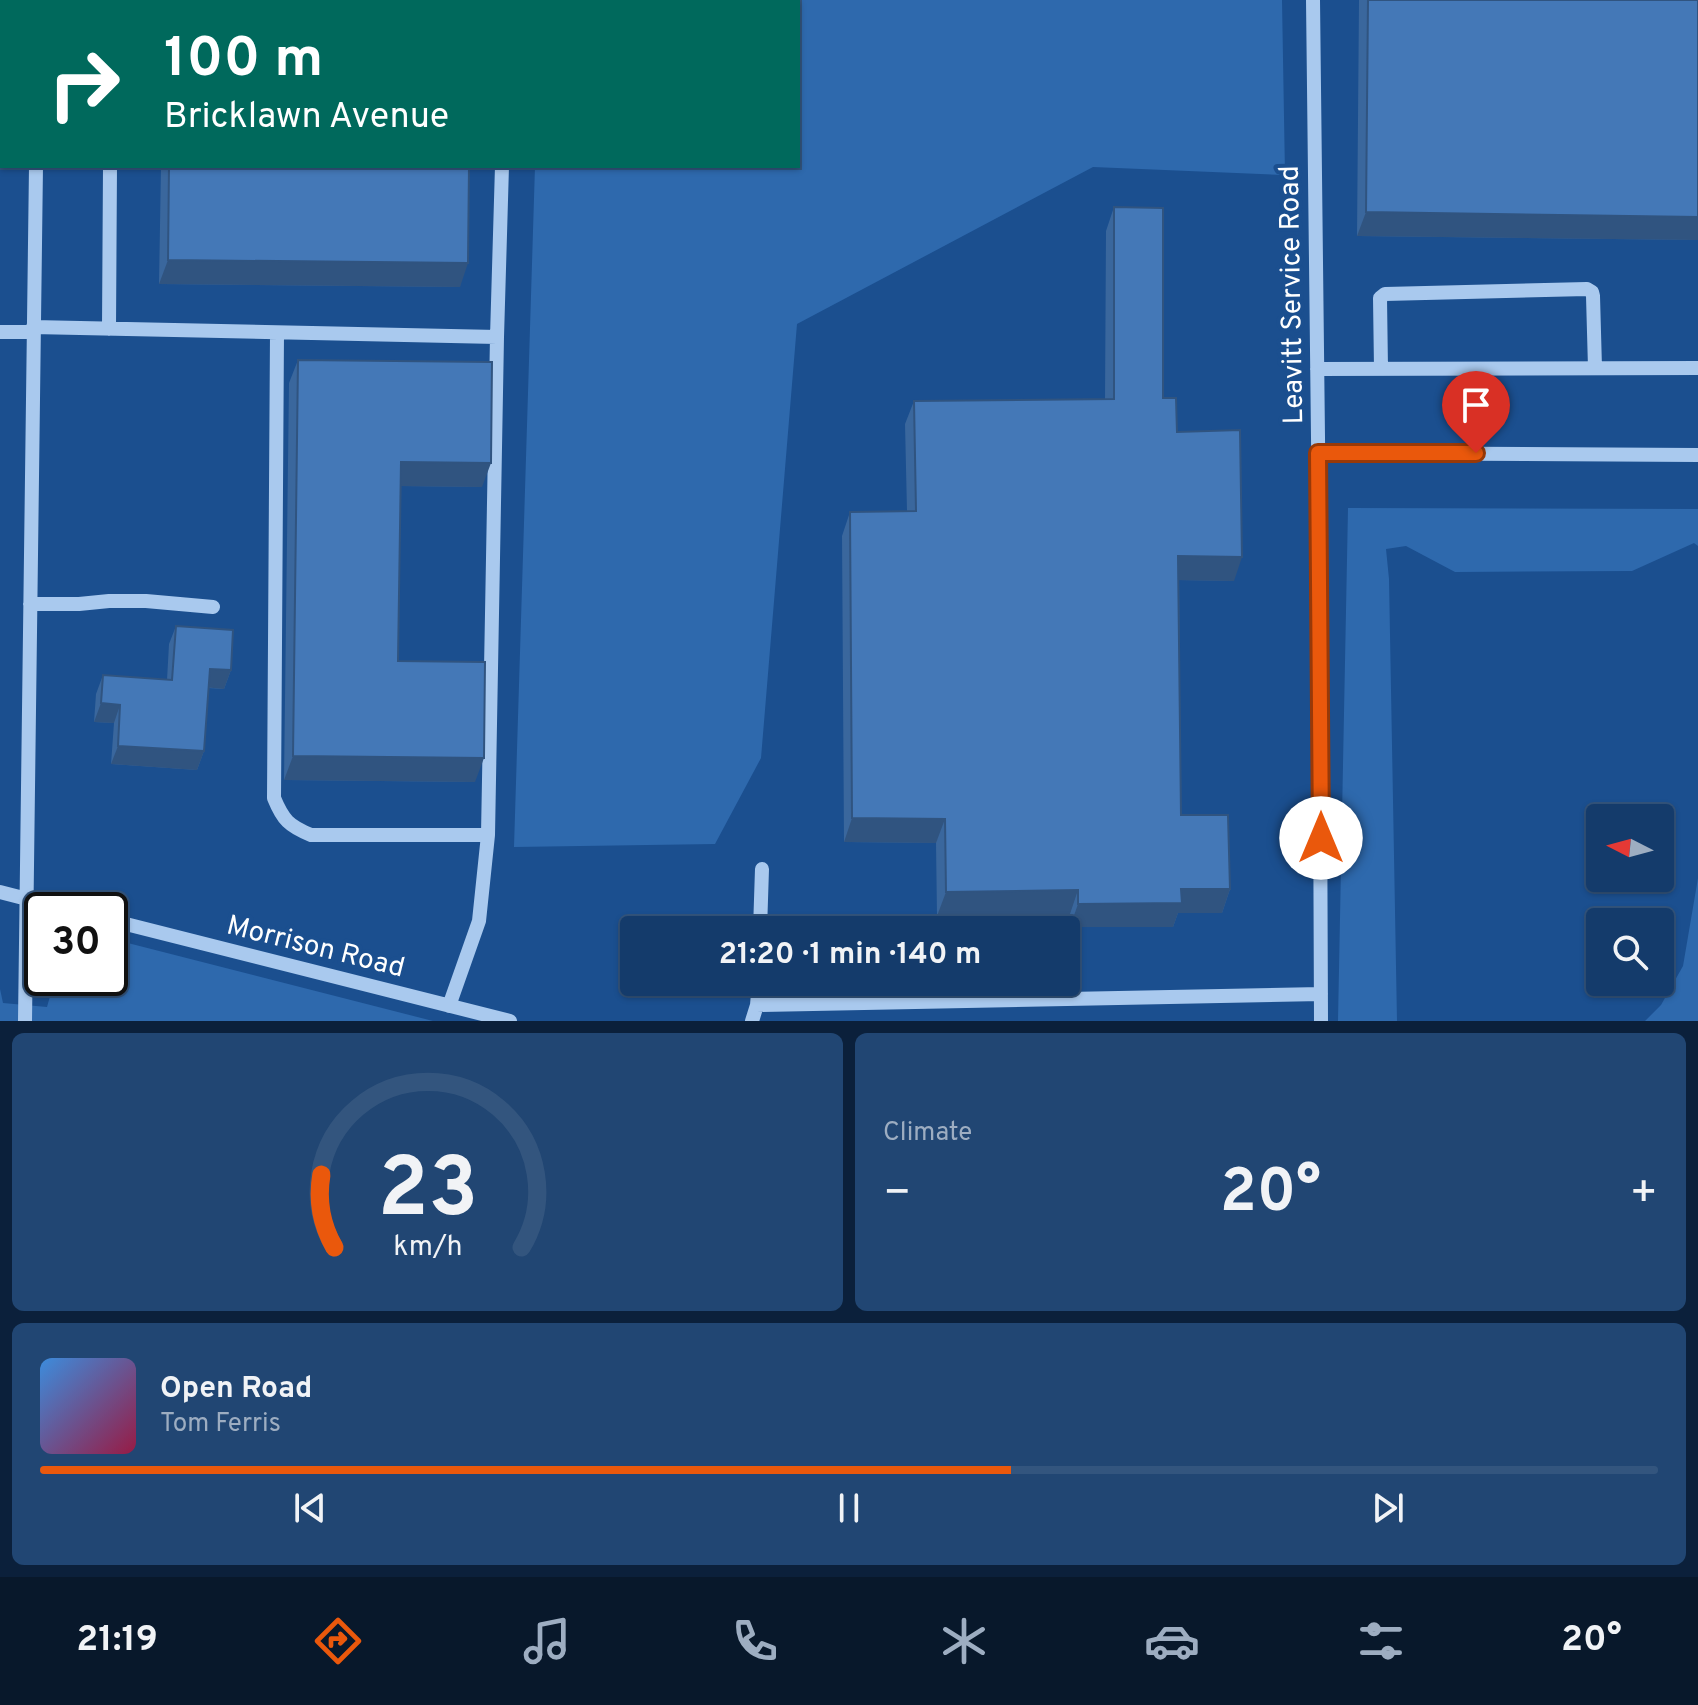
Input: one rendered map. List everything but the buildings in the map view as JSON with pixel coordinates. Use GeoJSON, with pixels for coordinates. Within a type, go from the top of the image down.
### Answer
{"type":"FeatureCollection","features":[{"type":"Feature","properties":{"kind":"street","name":"Leavitt Service Road"},"geometry":{"type":"LineString","coordinates":[[1313,0],[1321,1021]]}},
{"type":"Feature","properties":{"kind":"street"},"geometry":{"type":"LineString","coordinates":[[27,892],[36,168]]}},
{"type":"Feature","properties":{"kind":"street"},"geometry":{"type":"LineString","coordinates":[[109,329],[110,168]]}},
{"type":"Feature","properties":{"kind":"street"},"geometry":{"type":"LineString","coordinates":[[449,1006],[479,921],[488,835],[502,168]]}},
{"type":"Feature","properties":{"kind":"street"},"geometry":{"type":"LineString","coordinates":[[1381,369],[1380,298],[1385,294],[1587,289],[1593,296],[1595,368]]}},
{"type":"Feature","properties":{"kind":"street"},"geometry":{"type":"LineString","coordinates":[[0,332],[109,329],[497,337]]}},
{"type":"Feature","properties":{"kind":"street"},"geometry":{"type":"LineString","coordinates":[[277,333],[274,798],[281,815],[293,827],[311,835],[488,835]]}},
{"type":"Feature","properties":{"kind":"street"},"geometry":{"type":"LineString","coordinates":[[1317,369],[1698,368]]}},
{"type":"Feature","properties":{"kind":"street"},"geometry":{"type":"LineString","coordinates":[[1318,453],[1698,455]]}},
{"type":"Feature","properties":{"kind":"street"},"geometry":{"type":"LineString","coordinates":[[30,604],[146,601],[213,607]]}},
{"type":"Feature","properties":{"kind":"street"},"geometry":{"type":"LineString","coordinates":[[760,916],[762,869]]}},
{"type":"Feature","properties":{"kind":"street"},"geometry":{"type":"LineString","coordinates":[[0,892],[24,898]]}},
{"type":"Feature","properties":{"kind":"street","name":"Morrison Road"},"geometry":{"type":"LineString","coordinates":[[128,925],[510,1021]]}},
{"type":"Feature","properties":{"kind":"street"},"geometry":{"type":"LineString","coordinates":[[757,1005],[1321,994]]}},
{"type":"Feature","properties":{"kind":"street"},"geometry":{"type":"LineString","coordinates":[[25,996],[25,1021]]}},
{"type":"Feature","properties":{"kind":"street"},"geometry":{"type":"LineString","coordinates":[[752,1021],[758,996]]}},
{"type":"Feature","properties":{"kind":"shaded area"},"geometry":{"type":"Polygon","coordinates":[[[800,0],[1282,0],[1285,175],[1093,167],[797,324],[761,758],[715,844],[514,847],[535,168],[800,168],[800,0]]]}},
{"type":"Feature","properties":{"kind":"shaded area"},"geometry":{"type":"Polygon","coordinates":[[[1348,508],[1698,509],[1698,546],[1694,543],[1632,571],[1455,572],[1406,546],[1386,549],[1397,1021],[1338,1021],[1348,508]]]}},
{"type":"Feature","properties":{"kind":"shaded area"},"geometry":{"type":"Polygon","coordinates":[[[1698,878],[1698,1021],[1645,1021],[1666,996],[1674,996],[1674,982],[1683,966],[1698,878]]]}},
{"type":"Feature","properties":{"kind":"shaded area"},"geometry":{"type":"Polygon","coordinates":[[[128,943],[433,1021],[0,1021],[0,989],[3,1003],[47,1007],[50,996],[128,996],[128,943]]]}},
{"type":"Feature","properties":{"kind":"route"},"geometry":{"type":"LineString","coordinates":[[1321,838],[1318,453],[1476,453]]}}]}
